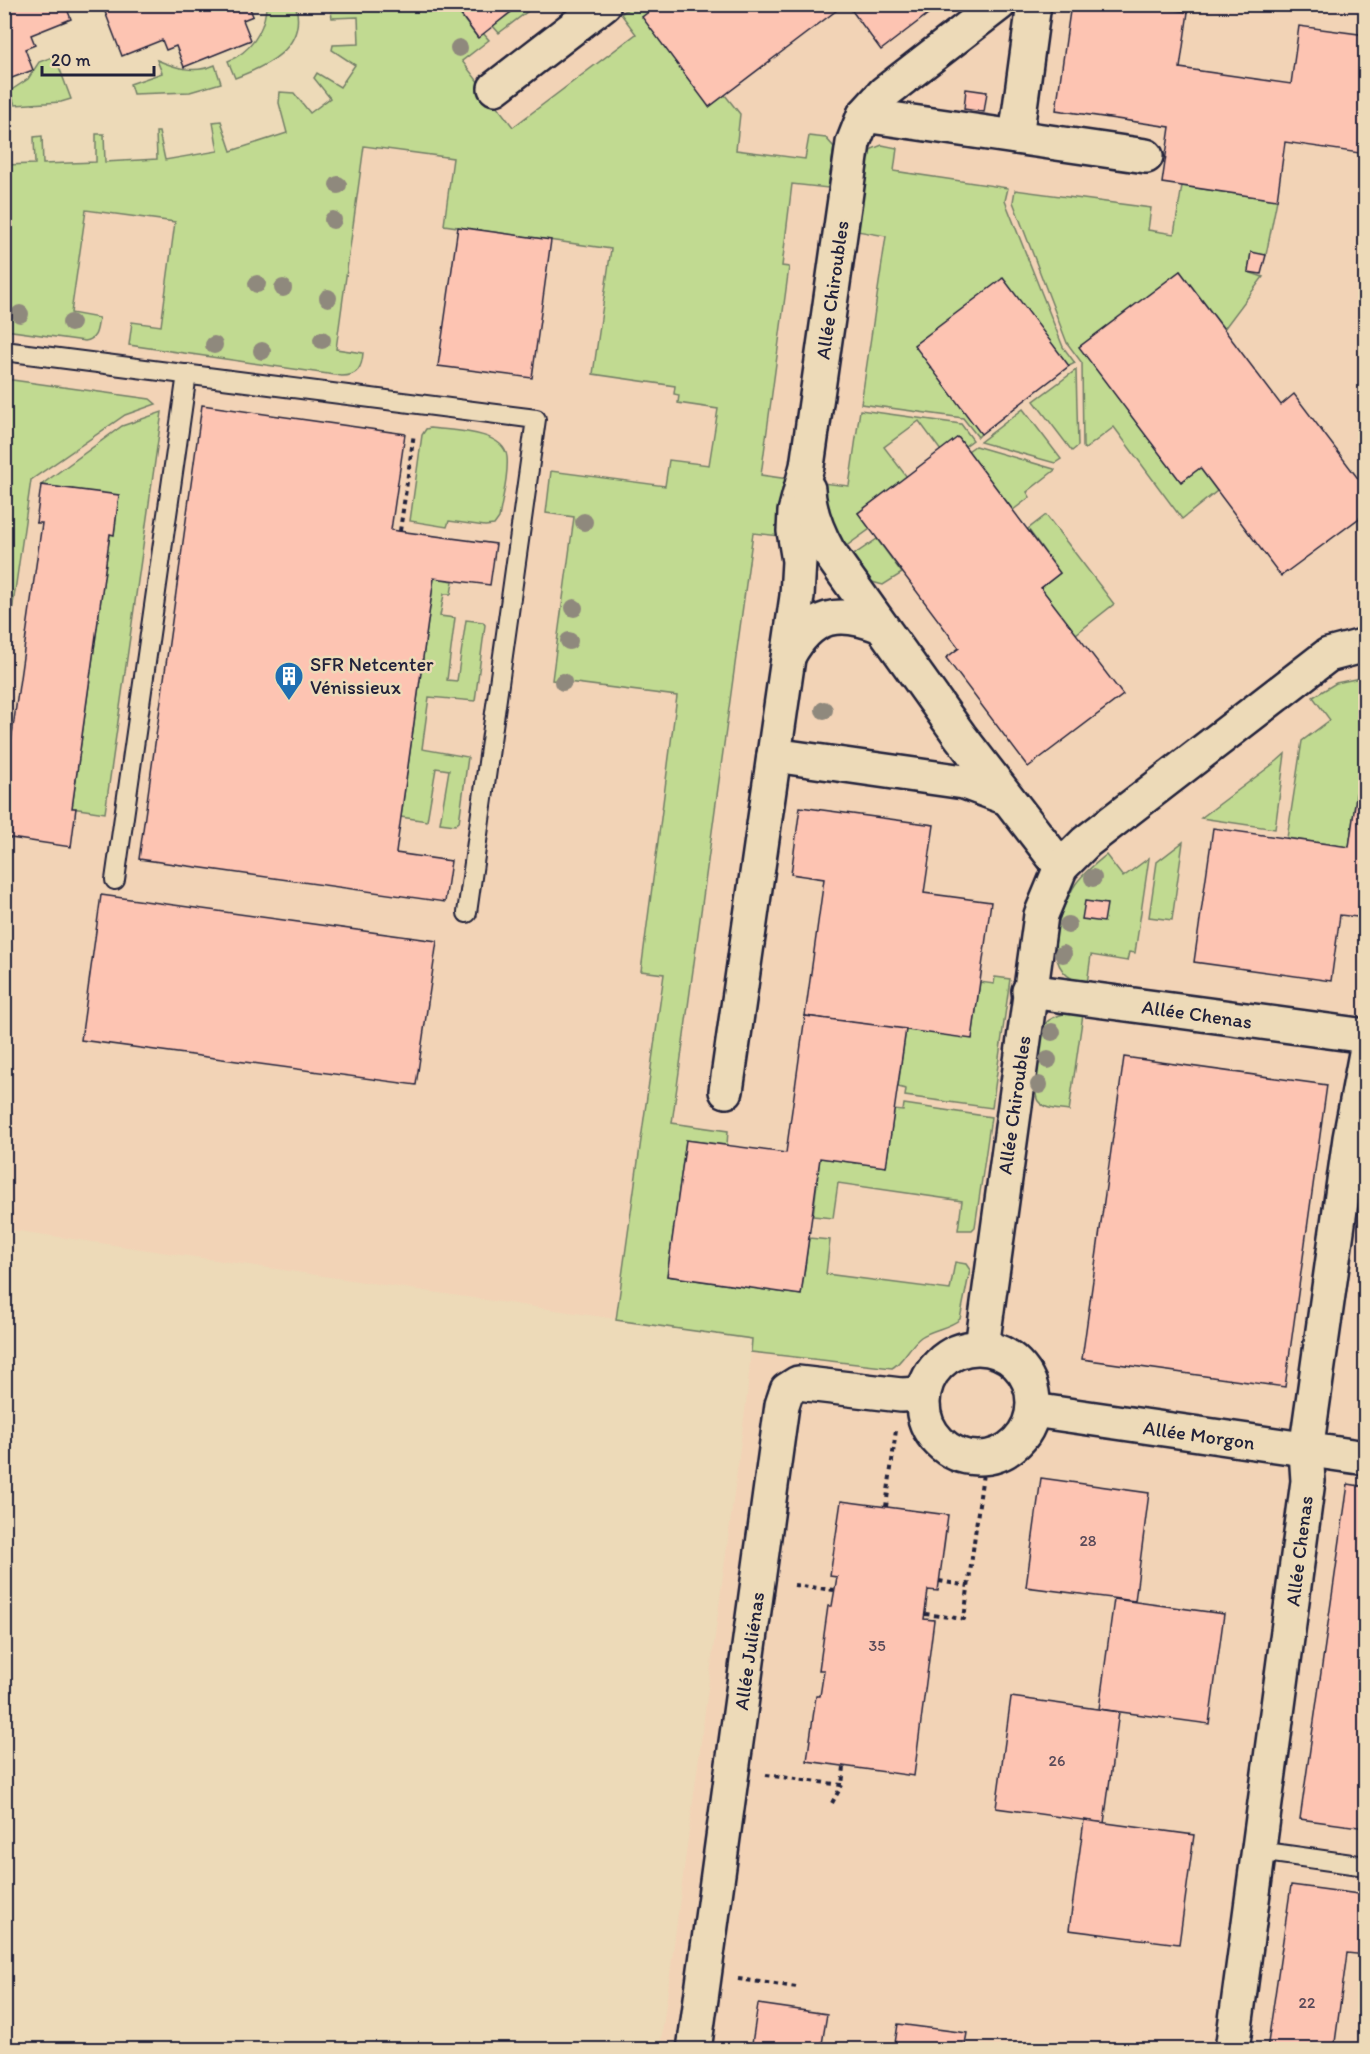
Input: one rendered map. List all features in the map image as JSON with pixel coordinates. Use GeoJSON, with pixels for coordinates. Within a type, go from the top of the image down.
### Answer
{"type":"FeatureCollection","features":[{"type":"Feature","properties":{"kind":"street"},"geometry":{"type":"LineString","coordinates":[[495,88],[604,4]]}},
{"type":"Feature","properties":{"kind":"street","name":"Allée Chiroubles"},"geometry":{"type":"LineString","coordinates":[[726,1091],[789,655],[799,561],[794,531],[795,512],[807,466],[853,142],[864,115],[884,93],[999,4]]}},
{"type":"Feature","properties":{"kind":"street"},"geometry":{"type":"LineString","coordinates":[[1016,137],[1034,4]]}},
{"type":"Feature","properties":{"kind":"street"},"geometry":{"type":"LineString","coordinates":[[864,115],[1146,156]]}},
{"type":"Feature","properties":{"kind":"street","name":"Allée Chiroubles"},"geometry":{"type":"LineString","coordinates":[[807,466],[808,502],[817,531],[828,551],[1007,798],[1061,867]]}},
{"type":"Feature","properties":{"kind":"street","name":"Allée Chiroubles"},"geometry":{"type":"LineString","coordinates":[[789,655],[800,636],[816,623],[835,617],[856,616],[881,626]]}},
{"type":"Feature","properties":{"kind":"street","name":"Allée Chiroubles"},"geometry":{"type":"LineString","coordinates":[[982,1347],[1041,915],[1061,867],[1086,842],[1328,655],[1365,645]]}},
{"type":"Feature","properties":{"kind":"street"},"geometry":{"type":"LineString","coordinates":[[774,755],[964,782],[1007,798]]}},
{"type":"Feature","properties":{"kind":"street","name":"Allée Chenas"},"geometry":{"type":"LineString","coordinates":[[1029,991],[1365,1036]]}},
{"type":"Feature","properties":{"kind":"street","name":"Allée Chenas"},"geometry":{"type":"LineString","coordinates":[[1232,2049],[1308,1481],[1306,1450],[1350,1138],[1365,1053]]}},
{"type":"Feature","properties":{"kind":"street"},"geometry":{"type":"LineString","coordinates":[[982,1347],[1000,1352],[1015,1361],[1026,1375],[1032,1392],[1033,1410],[1028,1427],[1017,1442],[1003,1453],[985,1458],[965,1457],[946,1449],[931,1434],[912,1394],[943,1359],[962,1349],[982,1347]]}},
{"type":"Feature","properties":{"kind":"street","name":"Allée Juliénas"},"geometry":{"type":"LineString","coordinates":[[694,2049],[782,1406],[787,1390],[798,1383],[813,1383],[912,1394]]}},
{"type":"Feature","properties":{"kind":"street","name":"Allée Morgon"},"geometry":{"type":"LineString","coordinates":[[1033,1410],[1365,1458]]}},
{"type":"Feature","properties":{"kind":"lane"},"geometry":{"type":"LineString","coordinates":[[4,351],[536,419],[467,913]]}},
{"type":"Feature","properties":{"kind":"lane"},"geometry":{"type":"LineString","coordinates":[[115,880],[187,374]]}},
{"type":"Feature","properties":{"kind":"lane"},"geometry":{"type":"LineString","coordinates":[[1259,1851],[1365,1866]]}},
{"type":"Feature","properties":{"kind":"path"},"geometry":{"type":"LineString","coordinates":[[400,531],[414,433]]}},
{"type":"Feature","properties":{"kind":"path"},"geometry":{"type":"LineString","coordinates":[[886,1507],[912,1394]]}},
{"type":"Feature","properties":{"kind":"path"},"geometry":{"type":"LineString","coordinates":[[925,1614],[964,1619],[985,1458]]}},
{"type":"Feature","properties":{"kind":"path"},"geometry":{"type":"LineString","coordinates":[[939,1581],[968,1586]]}},
{"type":"Feature","properties":{"kind":"path"},"geometry":{"type":"LineString","coordinates":[[832,1803],[842,1785],[844,1767]]}},
{"type":"Feature","properties":{"kind":"path"},"geometry":{"type":"LineString","coordinates":[[733,1771],[842,1785]]}},
{"type":"Feature","properties":{"kind":"path"},"geometry":{"type":"LineString","coordinates":[[705,1975],[798,1988]]}},
{"type":"Feature","properties":{"kind":"shaded area"},"geometry":{"type":"Polygon","coordinates":[[[370,5],[1365,5],[1365,2049],[660,2049],[747,1396],[752,1339],[5,1229],[4,176],[160,169],[402,121],[370,5]]]}},
{"type":"Feature","properties":{"kind":"green space"},"geometry":{"type":"Polygon","coordinates":[[[279,4],[296,7],[298,21],[290,44],[271,61],[235,78],[228,61],[243,52],[254,41],[262,26],[266,9],[279,4]]]}},
{"type":"Feature","properties":{"kind":"green space"},"geometry":{"type":"Polygon","coordinates":[[[352,4],[453,5],[477,37],[483,33],[489,40],[462,61],[513,127],[636,34],[621,14],[633,5],[659,5],[709,107],[725,95],[740,114],[736,150],[805,159],[809,136],[826,138],[834,147],[828,188],[792,184],[782,266],[789,267],[761,475],[788,479],[780,536],[753,533],[672,1123],[728,1131],[727,1145],[686,1140],[667,1276],[801,1295],[809,1238],[830,1240],[826,1274],[950,1290],[955,1262],[966,1264],[970,1270],[960,1319],[921,1337],[892,1368],[751,1352],[752,1339],[616,1320],[664,974],[641,971],[677,696],[552,680],[574,517],[546,513],[551,471],[665,486],[669,460],[709,465],[718,409],[678,403],[679,395],[674,394],[675,386],[593,374],[611,249],[444,225],[453,158],[364,146],[336,349],[363,353],[358,370],[352,374],[342,376],[129,345],[132,322],[161,326],[175,222],[86,210],[71,313],[99,318],[95,335],[85,341],[5,330],[4,165],[35,164],[34,137],[42,136],[43,164],[96,162],[96,134],[104,134],[105,162],[157,159],[156,132],[159,132],[165,160],[218,151],[213,122],[221,121],[231,151],[287,133],[279,103],[280,92],[294,93],[310,113],[330,98],[314,78],[317,73],[340,87],[355,65],[332,50],[333,45],[359,44],[358,17],[332,18],[331,11],[352,4]]]}},
{"type":"Feature","properties":{"kind":"green space"},"geometry":{"type":"Polygon","coordinates":[[[521,5],[536,5],[499,33],[493,26],[521,5]]]}},
{"type":"Feature","properties":{"kind":"green space"},"geometry":{"type":"Polygon","coordinates":[[[55,56],[71,99],[61,102],[15,105],[10,91],[28,79],[39,62],[55,56]]]}},
{"type":"Feature","properties":{"kind":"green space"},"geometry":{"type":"Polygon","coordinates":[[[157,60],[185,69],[200,69],[215,65],[221,83],[190,92],[133,94],[130,84],[162,73],[157,60]]]}},
{"type":"Feature","properties":{"kind":"green space"},"geometry":{"type":"Polygon","coordinates":[[[882,145],[897,148],[894,171],[1008,188],[1005,201],[1063,347],[1075,363],[1069,366],[1002,279],[981,434],[978,437],[963,418],[861,404],[886,236],[857,231],[866,161],[872,149],[882,145]]]}},
{"type":"Feature","properties":{"kind":"green space"},"geometry":{"type":"Polygon","coordinates":[[[1182,186],[1277,200],[1266,255],[1251,253],[1248,272],[1263,277],[1224,329],[1180,271],[1080,347],[1181,482],[1200,468],[1217,491],[1182,519],[1114,427],[1085,449],[1083,447],[1082,363],[1067,343],[1013,202],[1015,190],[1151,208],[1148,230],[1174,234],[1182,186]]]}},
{"type":"Feature","properties":{"kind":"green space"},"geometry":{"type":"Polygon","coordinates":[[[1076,370],[1078,446],[1072,451],[1034,401],[1076,370]]]}},
{"type":"Feature","properties":{"kind":"green space"},"geometry":{"type":"Polygon","coordinates":[[[5,379],[150,399],[156,404],[125,415],[31,480],[5,660],[5,379]]]}},
{"type":"Feature","properties":{"kind":"green space"},"geometry":{"type":"Polygon","coordinates":[[[1023,409],[1061,459],[1055,463],[980,442],[1023,409]]]}},
{"type":"Feature","properties":{"kind":"green space"},"geometry":{"type":"Polygon","coordinates":[[[860,410],[961,424],[973,440],[965,446],[958,438],[941,451],[919,421],[884,447],[907,477],[858,513],[870,529],[845,547],[828,523],[822,483],[849,486],[860,410]]]}},
{"type":"Feature","properties":{"kind":"green space"},"geometry":{"type":"Polygon","coordinates":[[[162,412],[105,813],[72,808],[110,534],[114,534],[119,496],[41,485],[122,426],[162,412]]]}},
{"type":"Feature","properties":{"kind":"green space"},"geometry":{"type":"Polygon","coordinates":[[[426,429],[463,431],[487,437],[504,448],[507,457],[506,480],[499,518],[494,525],[449,521],[447,527],[410,521],[422,435],[426,429]]]}},
{"type":"Feature","properties":{"kind":"green space"},"geometry":{"type":"Polygon","coordinates":[[[975,446],[1055,470],[1027,492],[1030,497],[1013,510],[968,451],[975,446]]]}},
{"type":"Feature","properties":{"kind":"green space"},"geometry":{"type":"Polygon","coordinates":[[[1046,515],[1114,604],[1076,634],[1041,588],[1060,573],[1028,529],[1046,515]]]}},
{"type":"Feature","properties":{"kind":"green space"},"geometry":{"type":"Polygon","coordinates":[[[877,539],[902,573],[883,585],[872,582],[852,556],[877,539]]]}},
{"type":"Feature","properties":{"kind":"green space"},"geometry":{"type":"Polygon","coordinates":[[[434,578],[453,581],[451,594],[444,594],[440,616],[455,618],[447,680],[457,681],[466,620],[483,622],[485,625],[475,701],[429,697],[422,749],[468,757],[459,822],[455,825],[440,823],[449,770],[436,768],[427,821],[401,817],[434,578]]]}},
{"type":"Feature","properties":{"kind":"green space"},"geometry":{"type":"Polygon","coordinates":[[[1365,677],[1365,747],[1363,747],[1349,847],[1287,838],[1302,741],[1330,720],[1313,697],[1336,683],[1365,677]]]}},
{"type":"Feature","properties":{"kind":"green space"},"geometry":{"type":"Polygon","coordinates":[[[1285,754],[1275,829],[1201,818],[1277,761],[1285,754]]]}},
{"type":"Feature","properties":{"kind":"green space"},"geometry":{"type":"Polygon","coordinates":[[[1183,842],[1172,920],[1149,917],[1157,862],[1183,842]]]}},
{"type":"Feature","properties":{"kind":"green space"},"geometry":{"type":"Polygon","coordinates":[[[1106,855],[1123,877],[1149,858],[1135,953],[1129,952],[1127,961],[1091,955],[1087,984],[1072,979],[1062,970],[1055,944],[1057,930],[1066,901],[1073,888],[1084,874],[1106,855]]]}},
{"type":"Feature","properties":{"kind":"green space"},"geometry":{"type":"Polygon","coordinates":[[[995,977],[1010,979],[992,1108],[905,1096],[906,1089],[898,1087],[906,1029],[972,1038],[980,982],[994,984],[995,977]]]}},
{"type":"Feature","properties":{"kind":"green space"},"geometry":{"type":"Polygon","coordinates":[[[1067,1013],[1083,1014],[1069,1111],[1044,1106],[1036,1096],[1038,1062],[1044,1028],[1050,1019],[1067,1013]]]}},
{"type":"Feature","properties":{"kind":"green space"},"geometry":{"type":"Polygon","coordinates":[[[904,1104],[991,1117],[975,1227],[972,1230],[958,1230],[962,1201],[838,1183],[833,1218],[813,1216],[820,1158],[886,1167],[894,1110],[903,1111],[904,1104]]]}},
{"type":"Feature","properties":{"kind":"building"},"geometry":{"type":"Polygon","coordinates":[[[4,4],[65,4],[71,19],[31,35],[35,45],[25,49],[33,70],[4,81],[4,4]]]}},
{"type":"Feature","properties":{"kind":"building"},"geometry":{"type":"Polygon","coordinates":[[[102,4],[253,4],[249,6],[253,16],[243,20],[251,40],[184,67],[176,46],[166,50],[162,40],[122,56],[102,4]]]}},
{"type":"Feature","properties":{"kind":"building"},"geometry":{"type":"Polygon","coordinates":[[[453,4],[521,4],[478,38],[453,4]]]}},
{"type":"Feature","properties":{"kind":"building"},"geometry":{"type":"Polygon","coordinates":[[[659,4],[845,4],[709,107],[642,17],[659,4]]]}},
{"type":"Feature","properties":{"kind":"building"},"geometry":{"type":"Polygon","coordinates":[[[847,4],[941,4],[881,50],[847,4]]]}},
{"type":"Feature","properties":{"kind":"building"},"geometry":{"type":"Polygon","coordinates":[[[1071,4],[1137,4],[1188,12],[1180,68],[1291,84],[1299,26],[1366,35],[1366,154],[1285,142],[1277,200],[1162,183],[1170,127],[1056,110],[1071,4]]]}},
{"type":"Feature","properties":{"kind":"building"},"geometry":{"type":"Polygon","coordinates":[[[966,89],[987,92],[984,112],[964,109],[966,89]]]}},
{"type":"Feature","properties":{"kind":"building"},"geometry":{"type":"Polygon","coordinates":[[[458,227],[551,240],[532,378],[438,366],[458,227]]]}},
{"type":"Feature","properties":{"kind":"building"},"geometry":{"type":"Polygon","coordinates":[[[1251,252],[1266,255],[1261,274],[1248,272],[1251,252]]]}},
{"type":"Feature","properties":{"kind":"building"},"geometry":{"type":"Polygon","coordinates":[[[1180,271],[1281,405],[1294,394],[1366,489],[1366,513],[1281,576],[1200,468],[1181,482],[1079,347],[1180,271]]]}},
{"type":"Feature","properties":{"kind":"building"},"geometry":{"type":"Polygon","coordinates":[[[1003,278],[1069,366],[981,434],[914,345],[1003,278]]]}},
{"type":"Feature","properties":{"kind":"building","name":"SFR Netcenter Vénissieux"},"geometry":{"type":"Polygon","coordinates":[[[202,405],[405,434],[391,530],[496,544],[490,585],[434,578],[396,853],[451,861],[445,902],[139,859],[202,405]]]}},
{"type":"Feature","properties":{"kind":"building"},"geometry":{"type":"Polygon","coordinates":[[[958,437],[1060,573],[1041,588],[1123,695],[1028,767],[946,658],[959,648],[858,513],[958,437]]]}},
{"type":"Feature","properties":{"kind":"building"},"geometry":{"type":"Polygon","coordinates":[[[41,485],[119,495],[114,535],[110,534],[72,808],[76,808],[71,847],[4,837],[4,791],[42,523],[36,523],[41,485]]]}},
{"type":"Feature","properties":{"kind":"building"},"geometry":{"type":"Polygon","coordinates":[[[1363,747],[1366,747],[1366,918],[1340,915],[1331,981],[1194,962],[1213,828],[1349,847],[1363,747]]]}},
{"type":"Feature","properties":{"kind":"building"},"geometry":{"type":"Polygon","coordinates":[[[800,807],[934,825],[924,893],[991,902],[972,1039],[805,1016],[824,879],[791,874],[800,807]]]}},
{"type":"Feature","properties":{"kind":"building"},"geometry":{"type":"Polygon","coordinates":[[[101,895],[437,941],[416,1085],[81,1040],[101,895]]]}},
{"type":"Feature","properties":{"kind":"building"},"geometry":{"type":"Polygon","coordinates":[[[1085,901],[1107,904],[1104,922],[1082,919],[1085,901]]]}},
{"type":"Feature","properties":{"kind":"building"},"geometry":{"type":"Polygon","coordinates":[[[805,1016],[906,1029],[886,1167],[820,1158],[801,1295],[667,1276],[686,1140],[786,1153],[805,1016]]]}},
{"type":"Feature","properties":{"kind":"building"},"geometry":{"type":"Polygon","coordinates":[[[1124,1057],[1327,1085],[1285,1387],[1082,1359],[1124,1057]]]}},
{"type":"Feature","properties":{"kind":"building"},"geometry":{"type":"Polygon","coordinates":[[[1041,1478],[1149,1493],[1135,1601],[1026,1587],[1041,1478]]]}},
{"type":"Feature","properties":{"kind":"building"},"geometry":{"type":"Polygon","coordinates":[[[1348,1484],[1366,1487],[1366,1828],[1300,1819],[1348,1484]]]}},
{"type":"Feature","properties":{"kind":"building"},"geometry":{"type":"Polygon","coordinates":[[[841,1501],[948,1515],[938,1591],[928,1590],[924,1619],[934,1620],[914,1776],[807,1761],[816,1696],[820,1696],[824,1670],[819,1670],[828,1606],[832,1606],[837,1577],[830,1576],[841,1501]]]}},
{"type":"Feature","properties":{"kind":"building"},"geometry":{"type":"Polygon","coordinates":[[[1114,1599],[1224,1614],[1209,1724],[1099,1709],[1114,1599]]]}},
{"type":"Feature","properties":{"kind":"building"},"geometry":{"type":"Polygon","coordinates":[[[1011,1697],[1119,1712],[1104,1823],[996,1808],[1011,1697]]]}},
{"type":"Feature","properties":{"kind":"building"},"geometry":{"type":"Polygon","coordinates":[[[1084,1820],[1194,1835],[1179,1944],[1069,1930],[1084,1820]]]}},
{"type":"Feature","properties":{"kind":"building"},"geometry":{"type":"Polygon","coordinates":[[[1291,1885],[1366,1895],[1366,1955],[1347,1953],[1334,2050],[1267,2050],[1291,1885]]]}},
{"type":"Feature","properties":{"kind":"building"},"geometry":{"type":"Polygon","coordinates":[[[758,2004],[827,2014],[821,2050],[751,2050],[758,2004]]]}},
{"type":"Feature","properties":{"kind":"building"},"geometry":{"type":"Polygon","coordinates":[[[898,2024],[967,2033],[964,2050],[894,2050],[898,2024]]]}},
{"type":"Feature","properties":{"kind":"place","name":"SFR Netcenter Vénissieux"},"geometry":{"type":"Point","coordinates":[289,702]}}]}
